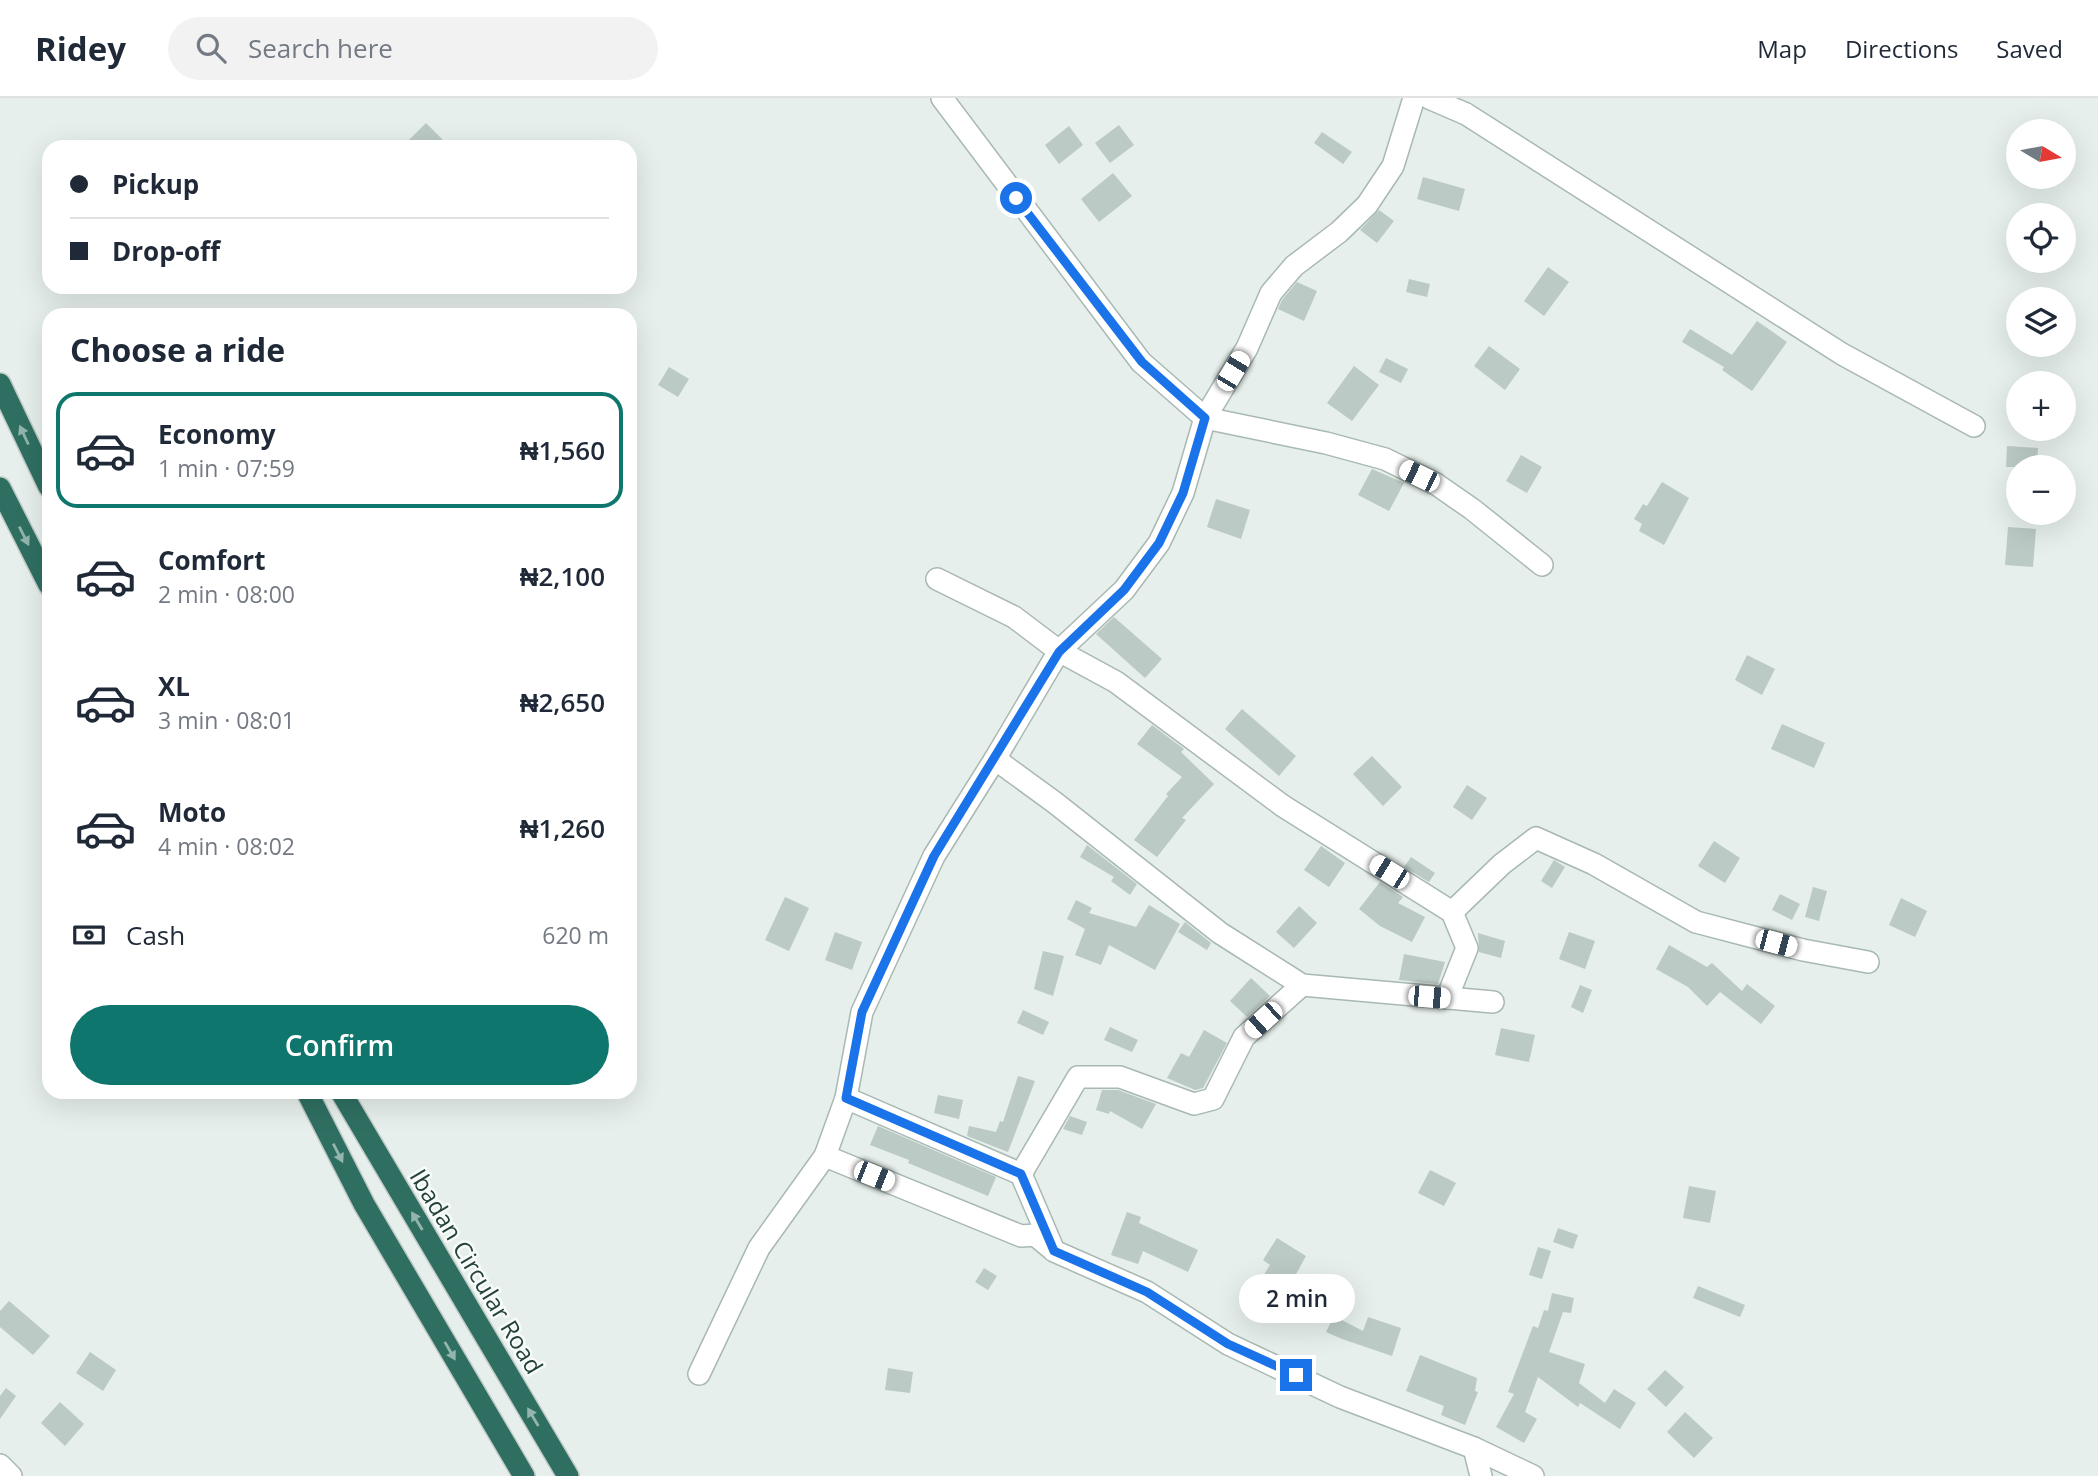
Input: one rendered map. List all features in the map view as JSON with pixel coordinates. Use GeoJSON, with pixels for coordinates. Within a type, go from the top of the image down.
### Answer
{"type":"FeatureCollection","features":[{"type":"Feature","properties":{"kind":"highway"},"geometry":{"type":"LineString","coordinates":[[0,384],[42,472]]}},
{"type":"Feature","properties":{"kind":"highway"},"geometry":{"type":"LineString","coordinates":[[0,488],[42,570]]}},
{"type":"Feature","properties":{"kind":"highway"},"geometry":{"type":"LineString","coordinates":[[311,1099],[364,1204],[524,1476]]}},
{"type":"Feature","properties":{"kind":"highway","name":"Ibadan Circular Road"},"geometry":{"type":"LineString","coordinates":[[345,1099],[568,1476]]}},
{"type":"Feature","properties":{"kind":"street"},"geometry":{"type":"LineString","coordinates":[[942,98],[1142,362],[1205,418],[1326,443],[1385,459],[1436,484],[1542,565]]}},
{"type":"Feature","properties":{"kind":"street"},"geometry":{"type":"LineString","coordinates":[[699,1374],[759,1248],[825,1156],[846,1098],[862,1012],[934,856],[1059,652],[1124,590],[1159,543],[1183,493],[1205,418],[1247,348],[1271,293],[1294,266],[1339,232],[1367,205],[1392,166],[1414,98]]}},
{"type":"Feature","properties":{"kind":"street"},"geometry":{"type":"LineString","coordinates":[[1429,98],[1466,114],[1842,354],[1974,426]]}},
{"type":"Feature","properties":{"kind":"street"},"geometry":{"type":"LineString","coordinates":[[937,579],[1014,617],[1059,652],[1116,682],[1283,806],[1452,912],[1467,948],[1447,998]]}},
{"type":"Feature","properties":{"kind":"street"},"geometry":{"type":"LineString","coordinates":[[995,759],[1220,933],[1302,985],[1493,1002]]}},
{"type":"Feature","properties":{"kind":"street"},"geometry":{"type":"LineString","coordinates":[[1452,912],[1502,864],[1536,838],[1594,864],[1696,922],[1803,950],[1868,962]]}},
{"type":"Feature","properties":{"kind":"street"},"geometry":{"type":"LineString","coordinates":[[1021,1174],[1078,1077],[1120,1077],[1194,1104],[1213,1099],[1244,1037],[1302,985]]}},
{"type":"Feature","properties":{"kind":"street"},"geometry":{"type":"LineString","coordinates":[[846,1098],[1021,1174],[1054,1251]]}},
{"type":"Feature","properties":{"kind":"street"},"geometry":{"type":"LineString","coordinates":[[825,1156],[1021,1236],[1035,1235],[1054,1251],[1147,1292],[1228,1344],[1340,1396],[1474,1448],[1533,1476]]}},
{"type":"Feature","properties":{"kind":"street"},"geometry":{"type":"LineString","coordinates":[[1474,1448],[1481,1476]]}},
{"type":"Feature","properties":{"kind":"street"},"geometry":{"type":"LineString","coordinates":[[0,1465],[11,1476]]}},
{"type":"Feature","properties":{"kind":"building"},"geometry":{"type":"Polygon","coordinates":[[[426,123],[443,140],[409,140],[426,123]]]}},
{"type":"Feature","properties":{"kind":"building"},"geometry":{"type":"Polygon","coordinates":[[[1119,125],[1134,145],[1110,163],[1095,143],[1119,125]]]}},
{"type":"Feature","properties":{"kind":"building"},"geometry":{"type":"Polygon","coordinates":[[[1069,126],[1083,145],[1059,164],[1045,145],[1069,126]]]}},
{"type":"Feature","properties":{"kind":"building"},"geometry":{"type":"Polygon","coordinates":[[[1322,132],[1352,152],[1343,164],[1314,143],[1322,132]]]}},
{"type":"Feature","properties":{"kind":"building"},"geometry":{"type":"Polygon","coordinates":[[[1113,173],[1132,196],[1099,222],[1081,199],[1113,173]]]}},
{"type":"Feature","properties":{"kind":"building"},"geometry":{"type":"Polygon","coordinates":[[[1423,177],[1465,189],[1459,211],[1417,199],[1423,177]]]}},
{"type":"Feature","properties":{"kind":"building"},"geometry":{"type":"Polygon","coordinates":[[[1379,210],[1394,221],[1377,243],[1360,230],[1379,210]]]}},
{"type":"Feature","properties":{"kind":"building"},"geometry":{"type":"Polygon","coordinates":[[[1548,267],[1569,282],[1544,316],[1524,301],[1548,267]]]}},
{"type":"Feature","properties":{"kind":"building"},"geometry":{"type":"Polygon","coordinates":[[[1409,279],[1430,284],[1427,297],[1406,292],[1409,279]]]}},
{"type":"Feature","properties":{"kind":"building"},"geometry":{"type":"Polygon","coordinates":[[[1297,282],[1317,291],[1304,321],[1278,309],[1297,282]]]}},
{"type":"Feature","properties":{"kind":"building"},"geometry":{"type":"Polygon","coordinates":[[[1757,321],[1787,342],[1752,391],[1722,370],[1724,367],[1682,342],[1690,329],[1732,355],[1757,321]]]}},
{"type":"Feature","properties":{"kind":"building"},"geometry":{"type":"Polygon","coordinates":[[[1489,346],[1520,369],[1505,390],[1474,366],[1489,346]]]}},
{"type":"Feature","properties":{"kind":"building"},"geometry":{"type":"Polygon","coordinates":[[[1386,358],[1408,369],[1401,383],[1379,372],[1386,358]]]}},
{"type":"Feature","properties":{"kind":"building"},"geometry":{"type":"Polygon","coordinates":[[[1354,366],[1379,385],[1352,421],[1327,403],[1354,366]]]}},
{"type":"Feature","properties":{"kind":"building"},"geometry":{"type":"Polygon","coordinates":[[[669,367],[689,379],[678,397],[658,385],[669,367]]]}},
{"type":"Feature","properties":{"kind":"building"},"geometry":{"type":"Polygon","coordinates":[[[2007,446],[2038,448],[2038,455],[2007,455],[2007,446]]]}},
{"type":"Feature","properties":{"kind":"building"},"geometry":{"type":"Polygon","coordinates":[[[1521,455],[1542,467],[1527,493],[1506,481],[1521,455]]]}},
{"type":"Feature","properties":{"kind":"building"},"geometry":{"type":"Polygon","coordinates":[[[1372,469],[1404,483],[1389,511],[1358,495],[1372,469]]]}},
{"type":"Feature","properties":{"kind":"building"},"geometry":{"type":"Polygon","coordinates":[[[1662,482],[1689,498],[1664,545],[1639,531],[1642,524],[1634,519],[1643,504],[1647,506],[1662,482]]]}},
{"type":"Feature","properties":{"kind":"building"},"geometry":{"type":"Polygon","coordinates":[[[1216,499],[1250,510],[1241,539],[1207,527],[1216,499]]]}},
{"type":"Feature","properties":{"kind":"building"},"geometry":{"type":"Polygon","coordinates":[[[2008,527],[2036,529],[2033,567],[2005,565],[2008,527]]]}},
{"type":"Feature","properties":{"kind":"building"},"geometry":{"type":"Polygon","coordinates":[[[1114,617],[1162,659],[1145,678],[1096,634],[1114,617]]]}},
{"type":"Feature","properties":{"kind":"building"},"geometry":{"type":"Polygon","coordinates":[[[1747,655],[1775,669],[1762,695],[1735,680],[1747,655]]]}},
{"type":"Feature","properties":{"kind":"building"},"geometry":{"type":"Polygon","coordinates":[[[1242,709],[1296,756],[1279,776],[1225,729],[1242,709]]]}},
{"type":"Feature","properties":{"kind":"building"},"geometry":{"type":"Polygon","coordinates":[[[1782,724],[1825,743],[1814,768],[1771,749],[1782,724]]]}},
{"type":"Feature","properties":{"kind":"building"},"geometry":{"type":"Polygon","coordinates":[[[1152,725],[1184,749],[1181,752],[1214,784],[1182,818],[1186,820],[1157,857],[1134,840],[1168,796],[1166,794],[1182,777],[1137,744],[1152,725]]]}},
{"type":"Feature","properties":{"kind":"building"},"geometry":{"type":"Polygon","coordinates":[[[1372,756],[1402,787],[1383,806],[1353,774],[1372,756]]]}},
{"type":"Feature","properties":{"kind":"building"},"geometry":{"type":"Polygon","coordinates":[[[1467,785],[1487,798],[1472,820],[1453,807],[1467,785]]]}},
{"type":"Feature","properties":{"kind":"building"},"geometry":{"type":"Polygon","coordinates":[[[1714,841],[1740,858],[1725,883],[1698,866],[1714,841]]]}},
{"type":"Feature","properties":{"kind":"building"},"geometry":{"type":"Polygon","coordinates":[[[1087,845],[1137,884],[1130,895],[1111,881],[1114,877],[1080,857],[1087,845]]]}},
{"type":"Feature","properties":{"kind":"building"},"geometry":{"type":"Polygon","coordinates":[[[1321,846],[1345,863],[1329,887],[1304,870],[1321,846]]]}},
{"type":"Feature","properties":{"kind":"building"},"geometry":{"type":"Polygon","coordinates":[[[1411,857],[1435,873],[1429,882],[1404,867],[1411,857]]]}},
{"type":"Feature","properties":{"kind":"building"},"geometry":{"type":"Polygon","coordinates":[[[1554,860],[1565,867],[1552,888],[1541,881],[1554,860]]]}},
{"type":"Feature","properties":{"kind":"building"},"geometry":{"type":"Polygon","coordinates":[[[1380,882],[1403,897],[1398,903],[1425,917],[1412,942],[1380,926],[1359,909],[1380,882]]]}},
{"type":"Feature","properties":{"kind":"building"},"geometry":{"type":"Polygon","coordinates":[[[1813,887],[1827,891],[1819,921],[1805,917],[1813,887]]]}},
{"type":"Feature","properties":{"kind":"building"},"geometry":{"type":"Polygon","coordinates":[[[1780,894],[1800,904],[1792,920],[1772,910],[1780,894]]]}},
{"type":"Feature","properties":{"kind":"building"},"geometry":{"type":"Polygon","coordinates":[[[785,897],[809,908],[789,951],[765,940],[785,897]]]}},
{"type":"Feature","properties":{"kind":"building"},"geometry":{"type":"Polygon","coordinates":[[[1901,898],[1927,911],[1915,937],[1889,925],[1901,898]]]}},
{"type":"Feature","properties":{"kind":"building"},"geometry":{"type":"Polygon","coordinates":[[[1076,900],[1092,908],[1089,913],[1136,927],[1149,905],[1180,924],[1155,970],[1109,945],[1101,965],[1075,955],[1085,929],[1067,919],[1076,900]]]}},
{"type":"Feature","properties":{"kind":"building"},"geometry":{"type":"Polygon","coordinates":[[[1299,906],[1317,923],[1294,948],[1276,932],[1299,906]]]}},
{"type":"Feature","properties":{"kind":"building"},"geometry":{"type":"Polygon","coordinates":[[[1185,922],[1211,943],[1207,950],[1178,932],[1185,922]]]}},
{"type":"Feature","properties":{"kind":"building"},"geometry":{"type":"Polygon","coordinates":[[[835,932],[862,942],[852,970],[825,960],[835,932]]]}},
{"type":"Feature","properties":{"kind":"building"},"geometry":{"type":"Polygon","coordinates":[[[1569,932],[1595,941],[1585,969],[1559,959],[1569,932]]]}},
{"type":"Feature","properties":{"kind":"building"},"geometry":{"type":"Polygon","coordinates":[[[1478,933],[1505,941],[1501,958],[1479,952],[1478,933]]]}},
{"type":"Feature","properties":{"kind":"building"},"geometry":{"type":"Polygon","coordinates":[[[1669,945],[1707,967],[1712,963],[1742,991],[1747,984],[1775,1006],[1761,1024],[1720,992],[1707,1006],[1688,987],[1656,969],[1669,945]]]}},
{"type":"Feature","properties":{"kind":"building"},"geometry":{"type":"Polygon","coordinates":[[[1043,951],[1064,956],[1053,996],[1034,989],[1043,951]]]}},
{"type":"Feature","properties":{"kind":"building"},"geometry":{"type":"Polygon","coordinates":[[[1404,954],[1445,962],[1438,984],[1399,980],[1404,954]]]}},
{"type":"Feature","properties":{"kind":"building"},"geometry":{"type":"Polygon","coordinates":[[[1251,978],[1270,996],[1247,1017],[1230,1001],[1251,978]]]}},
{"type":"Feature","properties":{"kind":"building"},"geometry":{"type":"Polygon","coordinates":[[[1580,985],[1592,990],[1583,1013],[1571,1007],[1580,985]]]}},
{"type":"Feature","properties":{"kind":"building"},"geometry":{"type":"Polygon","coordinates":[[[1023,1010],[1049,1022],[1043,1035],[1017,1023],[1023,1010]]]}},
{"type":"Feature","properties":{"kind":"building"},"geometry":{"type":"Polygon","coordinates":[[[1110,1027],[1138,1040],[1132,1052],[1104,1040],[1110,1027]]]}},
{"type":"Feature","properties":{"kind":"building"},"geometry":{"type":"Polygon","coordinates":[[[1501,1028],[1535,1035],[1529,1062],[1495,1055],[1501,1028]]]}},
{"type":"Feature","properties":{"kind":"building"},"geometry":{"type":"Polygon","coordinates":[[[1204,1030],[1227,1043],[1203,1088],[1195,1090],[1167,1078],[1181,1053],[1189,1057],[1204,1030]]]}},
{"type":"Feature","properties":{"kind":"building"},"geometry":{"type":"Polygon","coordinates":[[[1018,1076],[1035,1081],[1008,1152],[967,1136],[969,1126],[996,1132],[1000,1121],[1003,1122],[1018,1076]]]}},
{"type":"Feature","properties":{"kind":"building"},"geometry":{"type":"Polygon","coordinates":[[[1102,1090],[1118,1090],[1156,1104],[1142,1129],[1110,1111],[1109,1114],[1096,1110],[1102,1090]]]}},
{"type":"Feature","properties":{"kind":"building"},"geometry":{"type":"Polygon","coordinates":[[[938,1095],[963,1100],[959,1119],[934,1113],[938,1095]]]}},
{"type":"Feature","properties":{"kind":"building"},"geometry":{"type":"Polygon","coordinates":[[[1070,1116],[1087,1122],[1082,1135],[1063,1129],[1070,1116]]]}},
{"type":"Feature","properties":{"kind":"building"},"geometry":{"type":"Polygon","coordinates":[[[878,1126],[996,1177],[988,1196],[870,1145],[878,1126]]]}},
{"type":"Feature","properties":{"kind":"building"},"geometry":{"type":"Polygon","coordinates":[[[1430,1170],[1456,1183],[1444,1206],[1418,1193],[1430,1170]]]}},
{"type":"Feature","properties":{"kind":"building"},"geometry":{"type":"Polygon","coordinates":[[[1689,1186],[1716,1191],[1710,1223],[1683,1218],[1689,1186]]]}},
{"type":"Feature","properties":{"kind":"building"},"geometry":{"type":"Polygon","coordinates":[[[1127,1212],[1141,1217],[1139,1223],[1198,1250],[1188,1272],[1143,1251],[1138,1264],[1111,1255],[1127,1212]]]}},
{"type":"Feature","properties":{"kind":"building"},"geometry":{"type":"Polygon","coordinates":[[[1558,1228],[1578,1235],[1573,1249],[1553,1242],[1558,1228]]]}},
{"type":"Feature","properties":{"kind":"building"},"geometry":{"type":"Polygon","coordinates":[[[1277,1238],[1306,1256],[1274,1314],[1249,1299],[1270,1265],[1263,1260],[1277,1238]]]}},
{"type":"Feature","properties":{"kind":"building"},"geometry":{"type":"Polygon","coordinates":[[[1538,1247],[1551,1251],[1542,1279],[1529,1275],[1538,1247]]]}},
{"type":"Feature","properties":{"kind":"building"},"geometry":{"type":"Polygon","coordinates":[[[984,1268],[997,1276],[988,1290],[975,1282],[984,1268]]]}},
{"type":"Feature","properties":{"kind":"building"},"geometry":{"type":"Polygon","coordinates":[[[1698,1286],[1745,1305],[1740,1317],[1693,1298],[1698,1286]]]}},
{"type":"Feature","properties":{"kind":"building"},"geometry":{"type":"Polygon","coordinates":[[[1552,1293],[1574,1298],[1571,1313],[1563,1312],[1549,1352],[1585,1364],[1579,1383],[1605,1403],[1614,1389],[1636,1403],[1620,1429],[1580,1403],[1578,1407],[1538,1377],[1525,1412],[1537,1419],[1524,1443],[1496,1427],[1514,1394],[1508,1392],[1533,1326],[1538,1328],[1544,1310],[1548,1311],[1552,1293]]]}},
{"type":"Feature","properties":{"kind":"building"},"geometry":{"type":"Polygon","coordinates":[[[9,1301],[50,1336],[33,1355],[0,1327],[0,1311],[9,1301]]]}},
{"type":"Feature","properties":{"kind":"building"},"geometry":{"type":"Polygon","coordinates":[[[1334,1316],[1363,1331],[1368,1317],[1401,1328],[1392,1356],[1326,1332],[1334,1316]]]}},
{"type":"Feature","properties":{"kind":"building"},"geometry":{"type":"Polygon","coordinates":[[[90,1352],[116,1370],[103,1391],[76,1373],[90,1352]]]}},
{"type":"Feature","properties":{"kind":"building"},"geometry":{"type":"Polygon","coordinates":[[[1420,1355],[1477,1378],[1475,1391],[1478,1392],[1465,1425],[1441,1415],[1444,1406],[1406,1391],[1420,1355]]]}},
{"type":"Feature","properties":{"kind":"building"},"geometry":{"type":"Polygon","coordinates":[[[888,1368],[913,1372],[910,1393],[885,1390],[888,1368]]]}},
{"type":"Feature","properties":{"kind":"building"},"geometry":{"type":"Polygon","coordinates":[[[1665,1370],[1684,1387],[1666,1407],[1647,1389],[1665,1370]]]}},
{"type":"Feature","properties":{"kind":"building"},"geometry":{"type":"Polygon","coordinates":[[[6,1388],[16,1396],[0,1419],[0,1396],[6,1388]]]}},
{"type":"Feature","properties":{"kind":"building"},"geometry":{"type":"Polygon","coordinates":[[[60,1402],[84,1424],[65,1446],[41,1423],[60,1402]]]}},
{"type":"Feature","properties":{"kind":"building"},"geometry":{"type":"Polygon","coordinates":[[[1685,1412],[1713,1438],[1694,1458],[1667,1432],[1685,1412]]]}},
{"type":"Feature","properties":{"kind":"route"},"geometry":{"type":"LineString","coordinates":[[1016,198],[1142,362],[1205,418],[1183,493],[1159,543],[1124,590],[1059,652],[934,856],[862,1012],[846,1098],[1021,1174],[1054,1251],[1147,1292],[1228,1344],[1296,1375]]}}]}
